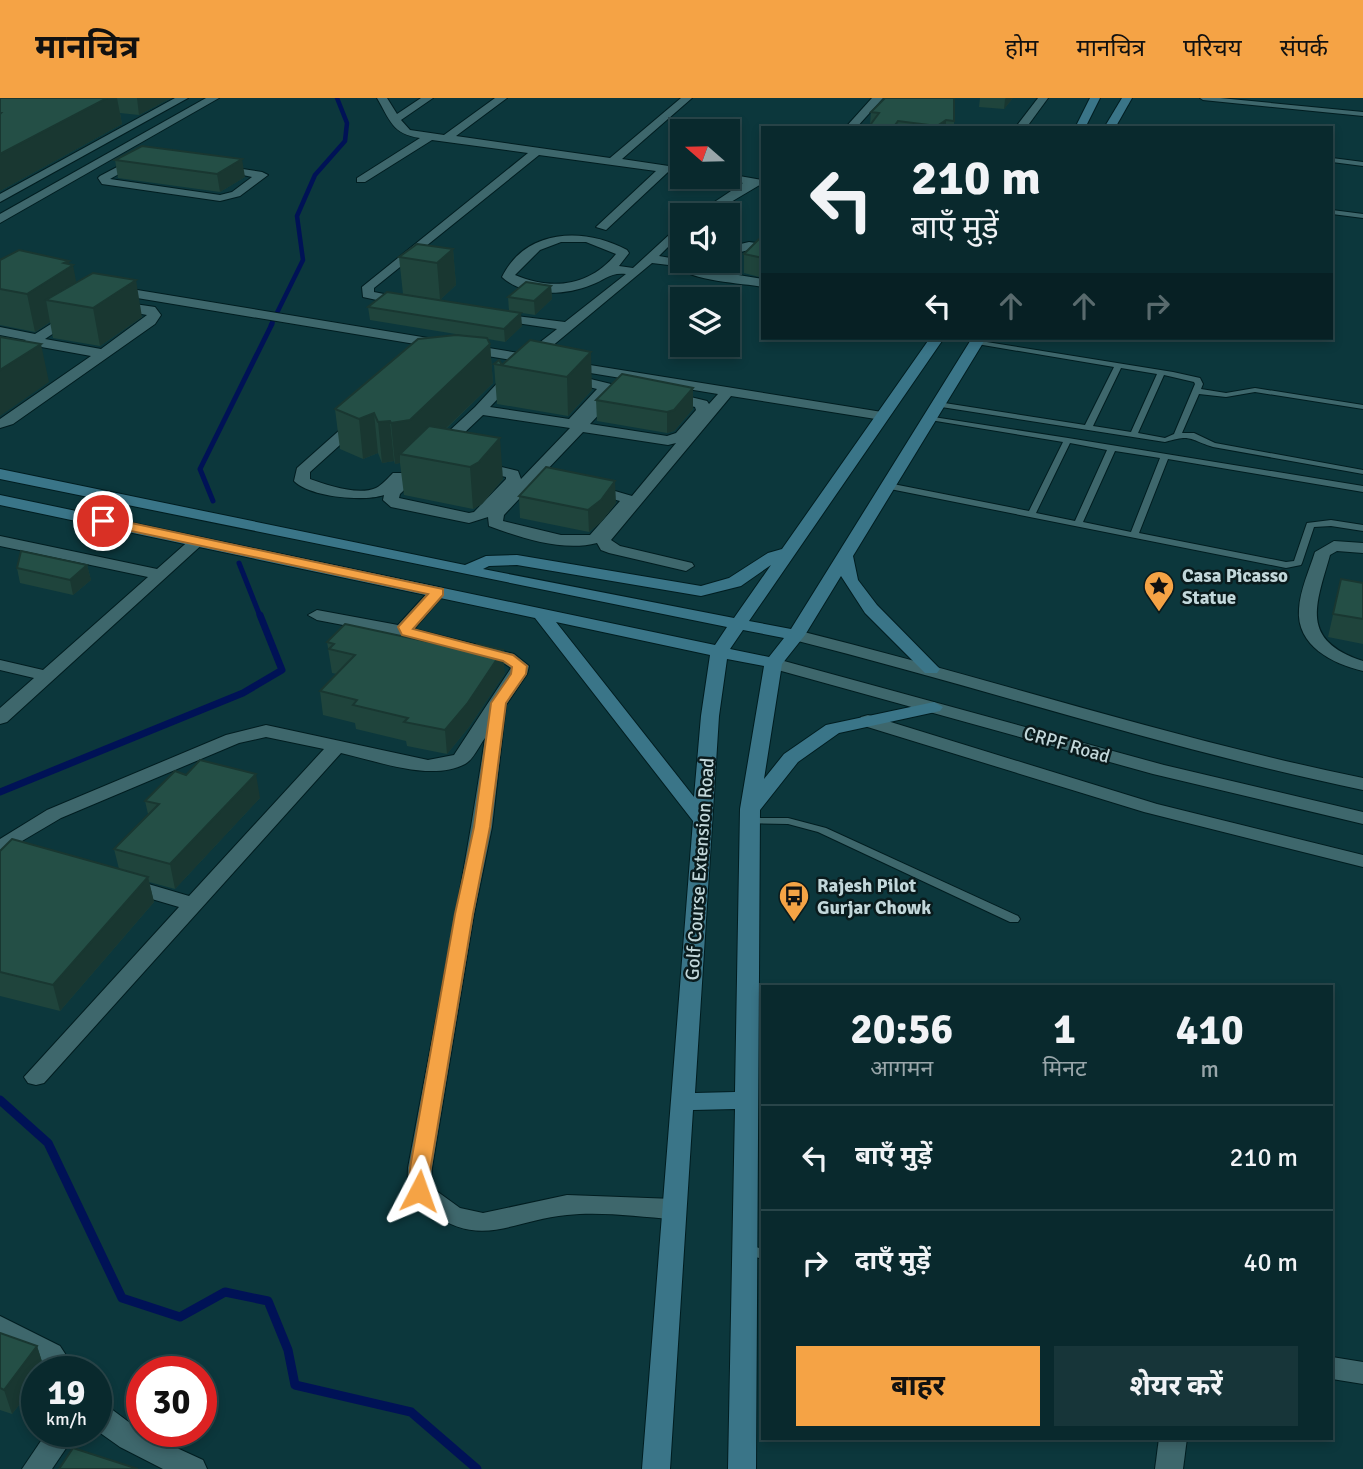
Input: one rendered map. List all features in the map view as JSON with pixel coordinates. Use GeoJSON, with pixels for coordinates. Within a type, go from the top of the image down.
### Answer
{"type":"FeatureCollection","features":[{"type":"Feature","properties":{"kind":"main road"},"geometry":{"type":"LineString","coordinates":[[1081,126],[1095,98]]}},
{"type":"Feature","properties":{"kind":"main road"},"geometry":{"type":"LineString","coordinates":[[1110,126],[1127,98]]}},
{"type":"Feature","properties":{"kind":"main road","name":"Golf Course Extension Road"},"geometry":{"type":"LineString","coordinates":[[656,1469],[710,716],[719,653],[936,340]]}},
{"type":"Feature","properties":{"kind":"main road"},"geometry":{"type":"LineString","coordinates":[[742,1469],[753,1419],[754,1240],[747,1100],[755,1052],[750,815],[773,663],[796,635],[978,340]]}},
{"type":"Feature","properties":{"kind":"main road"},"geometry":{"type":"LineString","coordinates":[[0,474],[796,635]]}},
{"type":"Feature","properties":{"kind":"main road"},"geometry":{"type":"LineString","coordinates":[[0,500],[773,663]]}},
{"type":"Feature","properties":{"kind":"main road"},"geometry":{"type":"LineString","coordinates":[[468,569],[486,561],[517,559],[701,591],[735,582],[774,556],[788,553]]}},
{"type":"Feature","properties":{"kind":"main road"},"geometry":{"type":"LineString","coordinates":[[845,556],[850,580],[871,609],[931,669]]}},
{"type":"Feature","properties":{"kind":"main road"},"geometry":{"type":"LineString","coordinates":[[539,612],[703,821]]}},
{"type":"Feature","properties":{"kind":"main road"},"geometry":{"type":"LineString","coordinates":[[750,815],[791,758],[833,729],[934,708]]}},
{"type":"Feature","properties":{"kind":"main road"},"geometry":{"type":"LineString","coordinates":[[682,1102],[747,1100]]}},
{"type":"Feature","properties":{"kind":"street"},"geometry":{"type":"LineString","coordinates":[[0,199],[183,98]]}},
{"type":"Feature","properties":{"kind":"street"},"geometry":{"type":"LineString","coordinates":[[0,219],[214,98]]}},
{"type":"Feature","properties":{"kind":"street"},"geometry":{"type":"LineString","coordinates":[[383,98],[401,129],[407,133],[670,170]]}},
{"type":"Feature","properties":{"kind":"street"},"geometry":{"type":"LineString","coordinates":[[396,120],[428,98]]}},
{"type":"Feature","properties":{"kind":"street"},"geometry":{"type":"LineString","coordinates":[[444,139],[502,98]]}},
{"type":"Feature","properties":{"kind":"street"},"geometry":{"type":"LineString","coordinates":[[612,162],[687,98]]}},
{"type":"Feature","properties":{"kind":"street"},"geometry":{"type":"LineString","coordinates":[[852,126],[874,98]]}},
{"type":"Feature","properties":{"kind":"street"},"geometry":{"type":"LineString","coordinates":[[1022,126],[1044,98]]}},
{"type":"Feature","properties":{"kind":"street"},"geometry":{"type":"LineString","coordinates":[[118,118],[142,121]]}},
{"type":"Feature","properties":{"kind":"street"},"geometry":{"type":"LineString","coordinates":[[98,128],[123,132]]}},
{"type":"Feature","properties":{"kind":"street"},"geometry":{"type":"LineString","coordinates":[[361,180],[429,137]]}},
{"type":"Feature","properties":{"kind":"street"},"geometry":{"type":"LineString","coordinates":[[418,304],[377,297],[368,294],[368,288],[535,153]]}},
{"type":"Feature","properties":{"kind":"street"},"geometry":{"type":"LineString","coordinates":[[118,154],[155,159]]}},
{"type":"Feature","properties":{"kind":"street"},"geometry":{"type":"LineString","coordinates":[[142,157],[104,178],[106,182],[220,198],[236,194],[262,175],[257,172],[206,166]]}},
{"type":"Feature","properties":{"kind":"street"},"geometry":{"type":"LineString","coordinates":[[602,227],[665,169]]}},
{"type":"Feature","properties":{"kind":"street"},"geometry":{"type":"LineString","coordinates":[[740,179],[759,182]]}},
{"type":"Feature","properties":{"kind":"street"},"geometry":{"type":"LineString","coordinates":[[0,181],[54,189]]}},
{"type":"Feature","properties":{"kind":"street"},"geometry":{"type":"LineString","coordinates":[[722,203],[759,182]]}},
{"type":"Feature","properties":{"kind":"street"},"geometry":{"type":"LineString","coordinates":[[611,268],[623,253],[606,242],[584,237],[556,239],[536,246],[511,269],[508,277],[539,289],[559,291],[598,279],[611,268],[636,272]]}},
{"type":"Feature","properties":{"kind":"street"},"geometry":{"type":"LineString","coordinates":[[363,417],[302,471],[302,481],[355,493],[372,494],[382,490],[512,366],[569,327],[651,259],[670,239]]}},
{"type":"Feature","properties":{"kind":"street"},"geometry":{"type":"LineString","coordinates":[[740,248],[761,248]]}},
{"type":"Feature","properties":{"kind":"street"},"geometry":{"type":"LineString","coordinates":[[651,259],[670,261]]}},
{"type":"Feature","properties":{"kind":"street"},"geometry":{"type":"LineString","coordinates":[[700,273],[761,283]]}},
{"type":"Feature","properties":{"kind":"street"},"geometry":{"type":"LineString","coordinates":[[104,288],[274,317],[551,376],[598,383],[606,387],[579,420],[571,424],[480,410]]}},
{"type":"Feature","properties":{"kind":"street"},"geometry":{"type":"LineString","coordinates":[[126,306],[142,295]]}},
{"type":"Feature","properties":{"kind":"street"},"geometry":{"type":"LineString","coordinates":[[0,357],[91,303],[150,310],[155,315],[68,379],[0,424]]}},
{"type":"Feature","properties":{"kind":"street"},"geometry":{"type":"LineString","coordinates":[[487,314],[569,327]]}},
{"type":"Feature","properties":{"kind":"street"},"geometry":{"type":"LineString","coordinates":[[0,331],[103,354]]}},
{"type":"Feature","properties":{"kind":"street"},"geometry":{"type":"LineString","coordinates":[[5,366],[32,339]]}},
{"type":"Feature","properties":{"kind":"street"},"geometry":{"type":"LineString","coordinates":[[512,366],[629,375],[882,416]]}},
{"type":"Feature","properties":{"kind":"street"},"geometry":{"type":"LineString","coordinates":[[428,458],[513,474],[514,480],[488,509],[469,518],[397,504],[391,500],[392,493],[428,458],[480,410],[512,366]]}},
{"type":"Feature","properties":{"kind":"street"},"geometry":{"type":"LineString","coordinates":[[41,374],[68,379]]}},
{"type":"Feature","properties":{"kind":"street"},"geometry":{"type":"LineString","coordinates":[[530,477],[615,494],[628,501],[601,533],[588,540],[575,542],[507,528],[495,523],[496,514],[530,477],[629,375]]}},
{"type":"Feature","properties":{"kind":"street"},"geometry":{"type":"LineString","coordinates":[[580,427],[668,441],[681,436],[703,410],[702,404],[683,398],[618,386]]}},
{"type":"Feature","properties":{"kind":"street"},"geometry":{"type":"LineString","coordinates":[[686,566],[615,550],[607,547],[603,540],[727,392]]}},
{"type":"Feature","properties":{"kind":"street"},"geometry":{"type":"LineString","coordinates":[[0,541],[160,575]]}},
{"type":"Feature","properties":{"kind":"street"},"geometry":{"type":"LineString","coordinates":[[0,718],[198,541]]}},
{"type":"Feature","properties":{"kind":"street"},"geometry":{"type":"LineString","coordinates":[[1363,548],[1334,546],[1323,552],[1307,618],[1315,637],[1331,654],[1363,666]]}},
{"type":"Feature","properties":{"kind":"street"},"geometry":{"type":"LineString","coordinates":[[407,632],[405,627],[438,592]]}},
{"type":"Feature","properties":{"kind":"street"},"geometry":{"type":"LineString","coordinates":[[0,849],[54,814],[233,739],[266,731],[428,766],[443,765],[461,759],[469,751],[518,674],[520,666],[516,662],[407,632],[317,615]]}},
{"type":"Feature","properties":{"kind":"street"},"geometry":{"type":"LineString","coordinates":[[796,635],[931,669],[1266,764],[1363,784]]}},
{"type":"Feature","properties":{"kind":"street","name":"CRPF Road"},"geometry":{"type":"LineString","coordinates":[[773,663],[1160,770],[1363,818]]}},
{"type":"Feature","properties":{"kind":"street"},"geometry":{"type":"LineString","coordinates":[[0,665],[47,676]]}},
{"type":"Feature","properties":{"kind":"street"},"geometry":{"type":"LineString","coordinates":[[499,703],[482,827],[464,914],[420,1168],[419,1191],[453,1216],[483,1223],[567,1205],[674,1209]]}},
{"type":"Feature","properties":{"kind":"street"},"geometry":{"type":"LineString","coordinates":[[868,721],[1151,808],[1363,861]]}},
{"type":"Feature","properties":{"kind":"street"},"geometry":{"type":"LineString","coordinates":[[36,1077],[338,745]]}},
{"type":"Feature","properties":{"kind":"street"},"geometry":{"type":"LineString","coordinates":[[0,849],[26,856]]}},
{"type":"Feature","properties":{"kind":"street"},"geometry":{"type":"LineString","coordinates":[[103,878],[194,904]]}},
{"type":"Feature","properties":{"kind":"street"},"geometry":{"type":"LineString","coordinates":[[0,1326],[52,1356]]}},
{"type":"Feature","properties":{"kind":"street"},"geometry":{"type":"LineString","coordinates":[[1333,1368],[1363,1373]]}},
{"type":"Feature","properties":{"kind":"street"},"geometry":{"type":"LineString","coordinates":[[112,1427],[152,1453],[193,1469]]}},
{"type":"Feature","properties":{"kind":"street"},"geometry":{"type":"LineString","coordinates":[[1169,1469],[1173,1440]]}},
{"type":"Feature","properties":{"kind":"street"},"geometry":{"type":"LineString","coordinates":[[36,1469],[52,1447]]}},
{"type":"Feature","properties":{"kind":"lane"},"geometry":{"type":"LineString","coordinates":[[1203,98],[1363,114]]}},
{"type":"Feature","properties":{"kind":"lane"},"geometry":{"type":"LineString","coordinates":[[1333,160],[1363,164]]}},
{"type":"Feature","properties":{"kind":"lane"},"geometry":{"type":"LineString","coordinates":[[1333,212],[1363,216]]}},
{"type":"Feature","properties":{"kind":"lane"},"geometry":{"type":"LineString","coordinates":[[1333,219],[1363,223]]}},
{"type":"Feature","properties":{"kind":"lane"},"geometry":{"type":"LineString","coordinates":[[934,411],[1165,440],[1178,435],[1199,384],[1197,380],[1161,372],[978,340]]}},
{"type":"Feature","properties":{"kind":"lane"},"geometry":{"type":"LineString","coordinates":[[1088,429],[1119,365]]}},
{"type":"Feature","properties":{"kind":"lane"},"geometry":{"type":"LineString","coordinates":[[1133,436],[1161,372]]}},
{"type":"Feature","properties":{"kind":"lane"},"geometry":{"type":"LineString","coordinates":[[1196,391],[1226,395],[1255,390],[1363,407]]}},
{"type":"Feature","properties":{"kind":"lane"},"geometry":{"type":"LineString","coordinates":[[934,411],[1068,440],[1363,489]]}},
{"type":"Feature","properties":{"kind":"lane"},"geometry":{"type":"LineString","coordinates":[[1178,435],[1191,435],[1213,444],[1363,472]]}},
{"type":"Feature","properties":{"kind":"lane"},"geometry":{"type":"LineString","coordinates":[[1031,514],[1068,440]]}},
{"type":"Feature","properties":{"kind":"lane"},"geometry":{"type":"LineString","coordinates":[[1078,524],[1112,448]]}},
{"type":"Feature","properties":{"kind":"lane"},"geometry":{"type":"LineString","coordinates":[[1134,535],[1165,456]]}},
{"type":"Feature","properties":{"kind":"lane"},"geometry":{"type":"LineString","coordinates":[[887,486],[1286,565],[1298,563],[1310,524],[1331,523],[1363,528]]}},
{"type":"Feature","properties":{"kind":"lane"},"geometry":{"type":"LineString","coordinates":[[750,815],[822,830],[1014,919]]}},
{"type":"Feature","properties":{"kind":"building"},"geometry":{"type":"Polygon","coordinates":[[[0,98],[107,98],[0,154],[0,98]]]}},
{"type":"Feature","properties":{"kind":"building"},"geometry":{"type":"Polygon","coordinates":[[[885,98],[954,98],[954,121],[946,120],[937,126],[898,121],[894,126],[869,126],[879,113],[871,112],[885,98]]]}},
{"type":"Feature","properties":{"kind":"building"},"geometry":{"type":"Polygon","coordinates":[[[142,146],[242,159],[217,174],[115,160],[142,146]]]}},
{"type":"Feature","properties":{"kind":"building"},"geometry":{"type":"Polygon","coordinates":[[[759,239],[761,239],[761,258],[744,254],[759,239]]]}},
{"type":"Feature","properties":{"kind":"building"},"geometry":{"type":"Polygon","coordinates":[[[417,244],[453,249],[437,263],[399,257],[417,244]]]}},
{"type":"Feature","properties":{"kind":"building"},"geometry":{"type":"Polygon","coordinates":[[[19,250],[69,261],[64,263],[73,265],[27,294],[0,289],[0,260],[19,250]]]}},
{"type":"Feature","properties":{"kind":"building"},"geometry":{"type":"Polygon","coordinates":[[[93,273],[136,280],[93,308],[46,300],[93,273]]]}},
{"type":"Feature","properties":{"kind":"building"},"geometry":{"type":"Polygon","coordinates":[[[526,282],[551,286],[534,301],[508,297],[526,282]]]}},
{"type":"Feature","properties":{"kind":"building"},"geometry":{"type":"Polygon","coordinates":[[[387,292],[521,313],[504,329],[368,307],[387,292]]]}},
{"type":"Feature","properties":{"kind":"building"},"geometry":{"type":"Polygon","coordinates":[[[456,335],[487,338],[490,344],[410,420],[378,422],[374,413],[359,419],[335,409],[418,339],[456,335]]]}},
{"type":"Feature","properties":{"kind":"building"},"geometry":{"type":"Polygon","coordinates":[[[0,337],[41,344],[0,370],[0,337]]]}},
{"type":"Feature","properties":{"kind":"building"},"geometry":{"type":"Polygon","coordinates":[[[530,340],[591,352],[567,377],[494,364],[499,360],[502,365],[530,340]]]}},
{"type":"Feature","properties":{"kind":"building"},"geometry":{"type":"Polygon","coordinates":[[[622,374],[693,388],[674,410],[667,412],[596,400],[622,374]]]}},
{"type":"Feature","properties":{"kind":"building"},"geometry":{"type":"Polygon","coordinates":[[[429,426],[500,438],[479,462],[470,467],[400,454],[429,426]]]}},
{"type":"Feature","properties":{"kind":"building"},"geometry":{"type":"Polygon","coordinates":[[[546,467],[615,481],[601,500],[588,510],[519,496],[546,467]]]}},
{"type":"Feature","properties":{"kind":"building"},"geometry":{"type":"Polygon","coordinates":[[[21,551],[87,565],[70,580],[17,568],[21,551]]]}},
{"type":"Feature","properties":{"kind":"building"},"geometry":{"type":"Polygon","coordinates":[[[1341,579],[1363,583],[1363,619],[1333,614],[1341,579]]]}},
{"type":"Feature","properties":{"kind":"building"},"geometry":{"type":"Polygon","coordinates":[[[345,624],[471,651],[477,644],[503,650],[467,704],[445,730],[404,722],[408,718],[353,705],[357,700],[320,691],[355,655],[329,649],[334,644],[327,642],[345,624]]]}},
{"type":"Feature","properties":{"kind":"building"},"geometry":{"type":"Polygon","coordinates":[[[200,760],[256,774],[170,864],[114,849],[159,804],[145,801],[175,771],[186,775],[200,760]]]}},
{"type":"Feature","properties":{"kind":"building"},"geometry":{"type":"Polygon","coordinates":[[[12,839],[148,877],[53,985],[0,972],[0,851],[12,839]]]}},
{"type":"Feature","properties":{"kind":"building"},"geometry":{"type":"Polygon","coordinates":[[[0,1333],[37,1346],[30,1356],[21,1356],[21,1367],[4,1390],[0,1388],[0,1333]]]}},
{"type":"Feature","properties":{"kind":"building"},"geometry":{"type":"Polygon","coordinates":[[[73,1448],[138,1469],[59,1469],[73,1448]]]}},
{"type":"Feature","properties":{"kind":"waterway"},"geometry":{"type":"LineString","coordinates":[[271,325],[303,260],[297,216],[315,175],[345,141],[347,123],[337,98]]}},
{"type":"Feature","properties":{"kind":"waterway"},"geometry":{"type":"LineString","coordinates":[[213,501],[200,469],[272,324]]}},
{"type":"Feature","properties":{"kind":"waterway"},"geometry":{"type":"LineString","coordinates":[[239,563],[260,616]]}},
{"type":"Feature","properties":{"kind":"waterway"},"geometry":{"type":"LineString","coordinates":[[0,792],[243,693],[282,670],[260,615]]}},
{"type":"Feature","properties":{"kind":"waterway"},"geometry":{"type":"LineString","coordinates":[[0,1100],[48,1143],[122,1298],[180,1317],[225,1292],[268,1301],[288,1350],[295,1385],[411,1412],[477,1469]]}},
{"type":"Feature","properties":{"kind":"place","name":"Casa Picasso Statue"},"geometry":{"type":"Point","coordinates":[1159,613]}},
{"type":"Feature","properties":{"kind":"place","name":"Rajesh Pilot Gurjar Chowk"},"geometry":{"type":"Point","coordinates":[794,923]}},
{"type":"Feature","properties":{"kind":"route"},"geometry":{"type":"LineString","coordinates":[[103,521],[438,592],[405,627],[407,632],[508,658],[520,666],[518,674],[499,703],[482,827],[464,914],[420,1168],[419,1191]]}}]}
